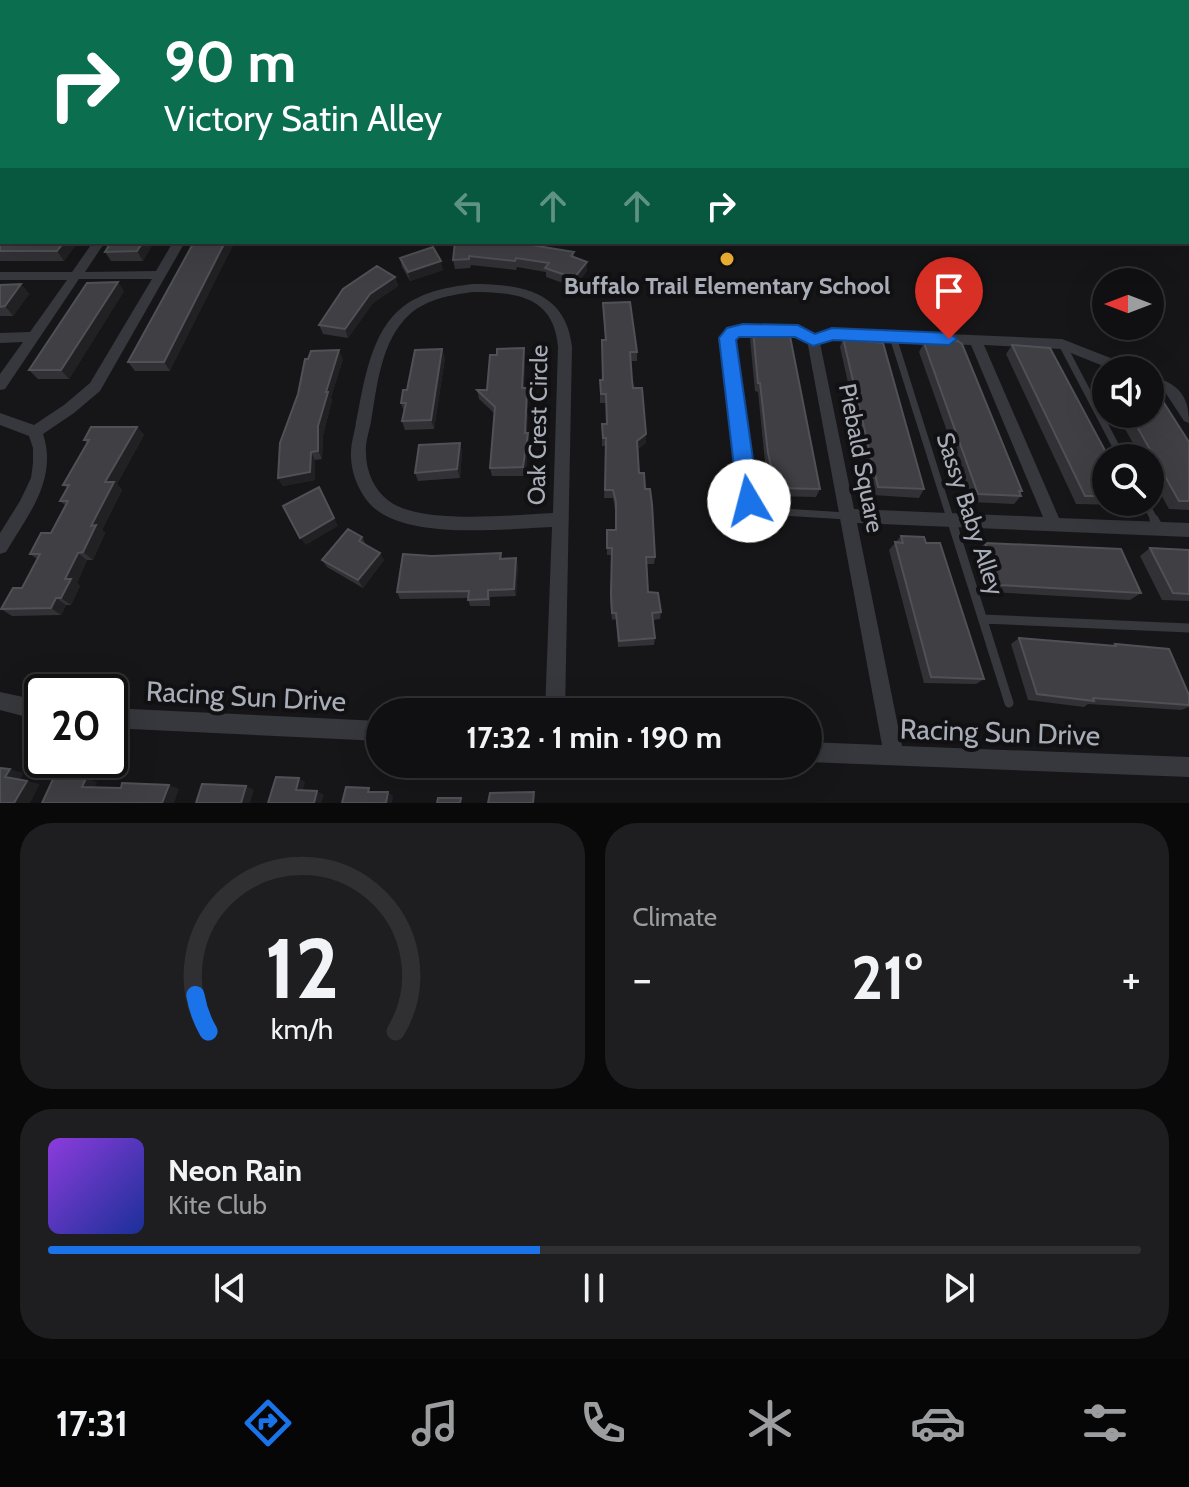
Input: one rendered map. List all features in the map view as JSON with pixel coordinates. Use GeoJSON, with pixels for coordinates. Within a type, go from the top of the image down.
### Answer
{"type":"FeatureCollection","features":[{"type":"Feature","properties":{"kind":"street"},"geometry":{"type":"LineString","coordinates":[[0,385],[98,244]]}},
{"type":"Feature","properties":{"kind":"street"},"geometry":{"type":"LineString","coordinates":[[35,432],[95,387],[178,244]]}},
{"type":"Feature","properties":{"kind":"street"},"geometry":{"type":"LineString","coordinates":[[0,276],[159,275]]}},
{"type":"Feature","properties":{"kind":"street","name":"Oak Crest Circle"},"geometry":{"type":"LineString","coordinates":[[555,698],[561,520],[565,347],[563,328],[557,315],[544,301],[506,289],[449,291],[412,306],[395,320],[381,351],[358,452],[359,468],[369,490],[386,510],[415,522],[561,520]]}},
{"type":"Feature","properties":{"kind":"street"},"geometry":{"type":"LineString","coordinates":[[813,340],[832,334],[1062,344],[1092,356]]}},
{"type":"Feature","properties":{"kind":"street"},"geometry":{"type":"LineString","coordinates":[[0,338],[33,337]]}},
{"type":"Feature","properties":{"kind":"street","name":"Piebald Square"},"geometry":{"type":"LineString","coordinates":[[813,340],[894,756]]}},
{"type":"Feature","properties":{"kind":"street"},"geometry":{"type":"LineString","coordinates":[[976,341],[1054,524]]}},
{"type":"Feature","properties":{"kind":"street"},"geometry":{"type":"LineString","coordinates":[[1164,386],[1170,388],[1189,417]]}},
{"type":"Feature","properties":{"kind":"street"},"geometry":{"type":"LineString","coordinates":[[0,419],[35,432],[42,448],[43,468],[0,547]]}},
{"type":"Feature","properties":{"kind":"street"},"geometry":{"type":"LineString","coordinates":[[847,516],[1189,530]]}},
{"type":"Feature","properties":{"kind":"street"},"geometry":{"type":"LineString","coordinates":[[0,701],[24,707]]}},
{"type":"Feature","properties":{"kind":"street","name":"Racing Sun Drive"},"geometry":{"type":"LineString","coordinates":[[128,719],[366,730]]}},
{"type":"Feature","properties":{"kind":"street","name":"Racing Sun Drive"},"geometry":{"type":"LineString","coordinates":[[822,753],[1189,767]]}},
{"type":"Feature","properties":{"kind":"lane"},"geometry":{"type":"LineString","coordinates":[[813,340],[798,331],[784,330],[743,330],[727,338],[749,501],[766,511],[847,516]]}},
{"type":"Feature","properties":{"kind":"lane","name":"Sassy Baby Alley"},"geometry":{"type":"LineString","coordinates":[[893,337],[1009,703]]}},
{"type":"Feature","properties":{"kind":"lane"},"geometry":{"type":"LineString","coordinates":[[1062,344],[1115,444]]}},
{"type":"Feature","properties":{"kind":"lane"},"geometry":{"type":"LineString","coordinates":[[1153,516],[1159,528]]}},
{"type":"Feature","properties":{"kind":"lane"},"geometry":{"type":"LineString","coordinates":[[983,619],[1189,628]]}},
{"type":"Feature","properties":{"kind":"building"},"geometry":{"type":"Polygon","coordinates":[[[0,244],[62,244],[57,251],[0,251],[0,244]]]}},
{"type":"Feature","properties":{"kind":"building"},"geometry":{"type":"Polygon","coordinates":[[[110,244],[142,244],[137,251],[105,252],[110,244]]]}},
{"type":"Feature","properties":{"kind":"building"},"geometry":{"type":"Polygon","coordinates":[[[193,244],[224,244],[164,362],[128,362],[193,244]]]}},
{"type":"Feature","properties":{"kind":"building"},"geometry":{"type":"Polygon","coordinates":[[[455,244],[525,244],[574,252],[571,256],[587,262],[574,278],[545,268],[549,263],[516,258],[515,261],[469,256],[469,259],[453,260],[455,244]]]}},
{"type":"Feature","properties":{"kind":"building"},"geometry":{"type":"Polygon","coordinates":[[[433,247],[441,261],[408,272],[400,258],[433,247]]]}},
{"type":"Feature","properties":{"kind":"building"},"geometry":{"type":"Polygon","coordinates":[[[377,266],[395,277],[370,294],[345,329],[319,325],[343,289],[377,266]]]}},
{"type":"Feature","properties":{"kind":"building"},"geometry":{"type":"Polygon","coordinates":[[[118,282],[61,370],[29,370],[87,283],[118,282]]]}},
{"type":"Feature","properties":{"kind":"building"},"geometry":{"type":"Polygon","coordinates":[[[21,284],[5,306],[0,307],[0,285],[21,284]]]}},
{"type":"Feature","properties":{"kind":"building"},"geometry":{"type":"Polygon","coordinates":[[[630,302],[637,352],[630,352],[632,380],[633,388],[642,388],[646,434],[637,441],[639,473],[644,473],[645,489],[650,489],[652,504],[655,557],[646,557],[648,592],[658,593],[661,612],[652,613],[655,638],[619,641],[616,613],[612,613],[612,548],[607,548],[607,530],[616,530],[616,502],[613,490],[605,490],[606,438],[603,438],[602,424],[607,424],[606,394],[601,394],[600,380],[603,380],[602,340],[606,340],[603,303],[630,302]]]}},
{"type":"Feature","properties":{"kind":"building"},"geometry":{"type":"Polygon","coordinates":[[[753,330],[789,331],[820,489],[776,488],[768,453],[753,330]]]}},
{"type":"Feature","properties":{"kind":"building"},"geometry":{"type":"Polygon","coordinates":[[[843,338],[883,343],[924,489],[878,487],[843,338]]]}},
{"type":"Feature","properties":{"kind":"building"},"geometry":{"type":"Polygon","coordinates":[[[958,341],[962,344],[1022,491],[1019,491],[1021,496],[978,494],[924,343],[958,341]]]}},
{"type":"Feature","properties":{"kind":"building"},"geometry":{"type":"Polygon","coordinates":[[[1012,345],[1050,348],[1101,444],[1092,444],[1092,496],[1085,496],[1012,345]]]}},
{"type":"Feature","properties":{"kind":"building"},"geometry":{"type":"Polygon","coordinates":[[[524,348],[522,388],[527,388],[525,433],[528,433],[523,467],[490,468],[495,407],[477,390],[487,390],[490,355],[497,355],[497,349],[524,348]]]}},
{"type":"Feature","properties":{"kind":"building"},"geometry":{"type":"Polygon","coordinates":[[[442,349],[431,420],[402,421],[406,403],[401,403],[403,390],[407,390],[415,350],[442,349]]]}},
{"type":"Feature","properties":{"kind":"building"},"geometry":{"type":"Polygon","coordinates":[[[339,350],[318,426],[318,451],[311,452],[310,472],[278,478],[280,443],[298,394],[305,359],[311,351],[339,350]]]}},
{"type":"Feature","properties":{"kind":"building"},"geometry":{"type":"Polygon","coordinates":[[[1164,403],[1189,442],[1189,501],[1179,501],[1164,474],[1164,444],[1147,444],[1138,428],[1164,428],[1164,403]]]}},
{"type":"Feature","properties":{"kind":"building"},"geometry":{"type":"Polygon","coordinates":[[[91,427],[137,427],[105,482],[114,482],[91,526],[96,525],[83,552],[78,553],[65,579],[71,579],[61,598],[56,598],[51,608],[1,609],[13,588],[22,588],[40,554],[30,554],[41,533],[51,533],[68,501],[60,501],[69,485],[63,485],[89,440],[84,440],[91,427]]]}},
{"type":"Feature","properties":{"kind":"building"},"geometry":{"type":"Polygon","coordinates":[[[460,443],[457,469],[415,473],[419,445],[460,443]]]}},
{"type":"Feature","properties":{"kind":"building"},"geometry":{"type":"Polygon","coordinates":[[[319,487],[334,518],[300,538],[283,506],[319,487]]]}},
{"type":"Feature","properties":{"kind":"building"},"geometry":{"type":"Polygon","coordinates":[[[348,529],[362,537],[359,541],[380,553],[358,580],[322,560],[348,529]]]}},
{"type":"Feature","properties":{"kind":"building"},"geometry":{"type":"Polygon","coordinates":[[[901,536],[924,537],[926,543],[940,543],[984,679],[931,677],[895,542],[903,543],[901,536]]]}},
{"type":"Feature","properties":{"kind":"building"},"geometry":{"type":"Polygon","coordinates":[[[985,543],[1121,549],[1141,593],[999,585],[985,543]]]}},
{"type":"Feature","properties":{"kind":"building"},"geometry":{"type":"Polygon","coordinates":[[[1150,548],[1189,550],[1189,594],[1173,593],[1150,548]]]}},
{"type":"Feature","properties":{"kind":"building"},"geometry":{"type":"Polygon","coordinates":[[[501,553],[500,559],[516,558],[514,589],[488,590],[488,599],[468,600],[469,591],[397,592],[403,554],[501,553]]]}},
{"type":"Feature","properties":{"kind":"building"},"geometry":{"type":"Polygon","coordinates":[[[1019,638],[1169,649],[1189,695],[1189,705],[1093,698],[1094,701],[1037,694],[1019,638]]]}},
{"type":"Feature","properties":{"kind":"building"},"geometry":{"type":"Polygon","coordinates":[[[0,768],[10,769],[5,777],[27,781],[14,803],[0,803],[0,768]]]}},
{"type":"Feature","properties":{"kind":"building"},"geometry":{"type":"Polygon","coordinates":[[[276,777],[299,778],[296,790],[317,791],[314,803],[268,803],[276,777]]]}},
{"type":"Feature","properties":{"kind":"building"},"geometry":{"type":"Polygon","coordinates":[[[54,778],[86,778],[82,787],[121,788],[122,783],[169,785],[162,803],[42,803],[54,778]]]}},
{"type":"Feature","properties":{"kind":"building"},"geometry":{"type":"Polygon","coordinates":[[[202,784],[246,786],[241,803],[196,803],[202,784]]]}},
{"type":"Feature","properties":{"kind":"building"},"geometry":{"type":"Polygon","coordinates":[[[346,787],[388,792],[386,803],[342,803],[346,787]]]}},
{"type":"Feature","properties":{"kind":"building"},"geometry":{"type":"Polygon","coordinates":[[[534,792],[533,803],[488,803],[490,793],[534,792]]]}},
{"type":"Feature","properties":{"kind":"building"},"geometry":{"type":"Polygon","coordinates":[[[438,798],[461,798],[460,803],[437,803],[438,798]]]}},
{"type":"Feature","properties":{"kind":"place","name":"Buffalo Trail Elementary School"},"geometry":{"type":"Point","coordinates":[727,259]}},
{"type":"Feature","properties":{"kind":"route"},"geometry":{"type":"LineString","coordinates":[[749,501],[727,338],[733,333],[743,330],[798,331],[813,340],[832,334],[949,339]]}}]}
